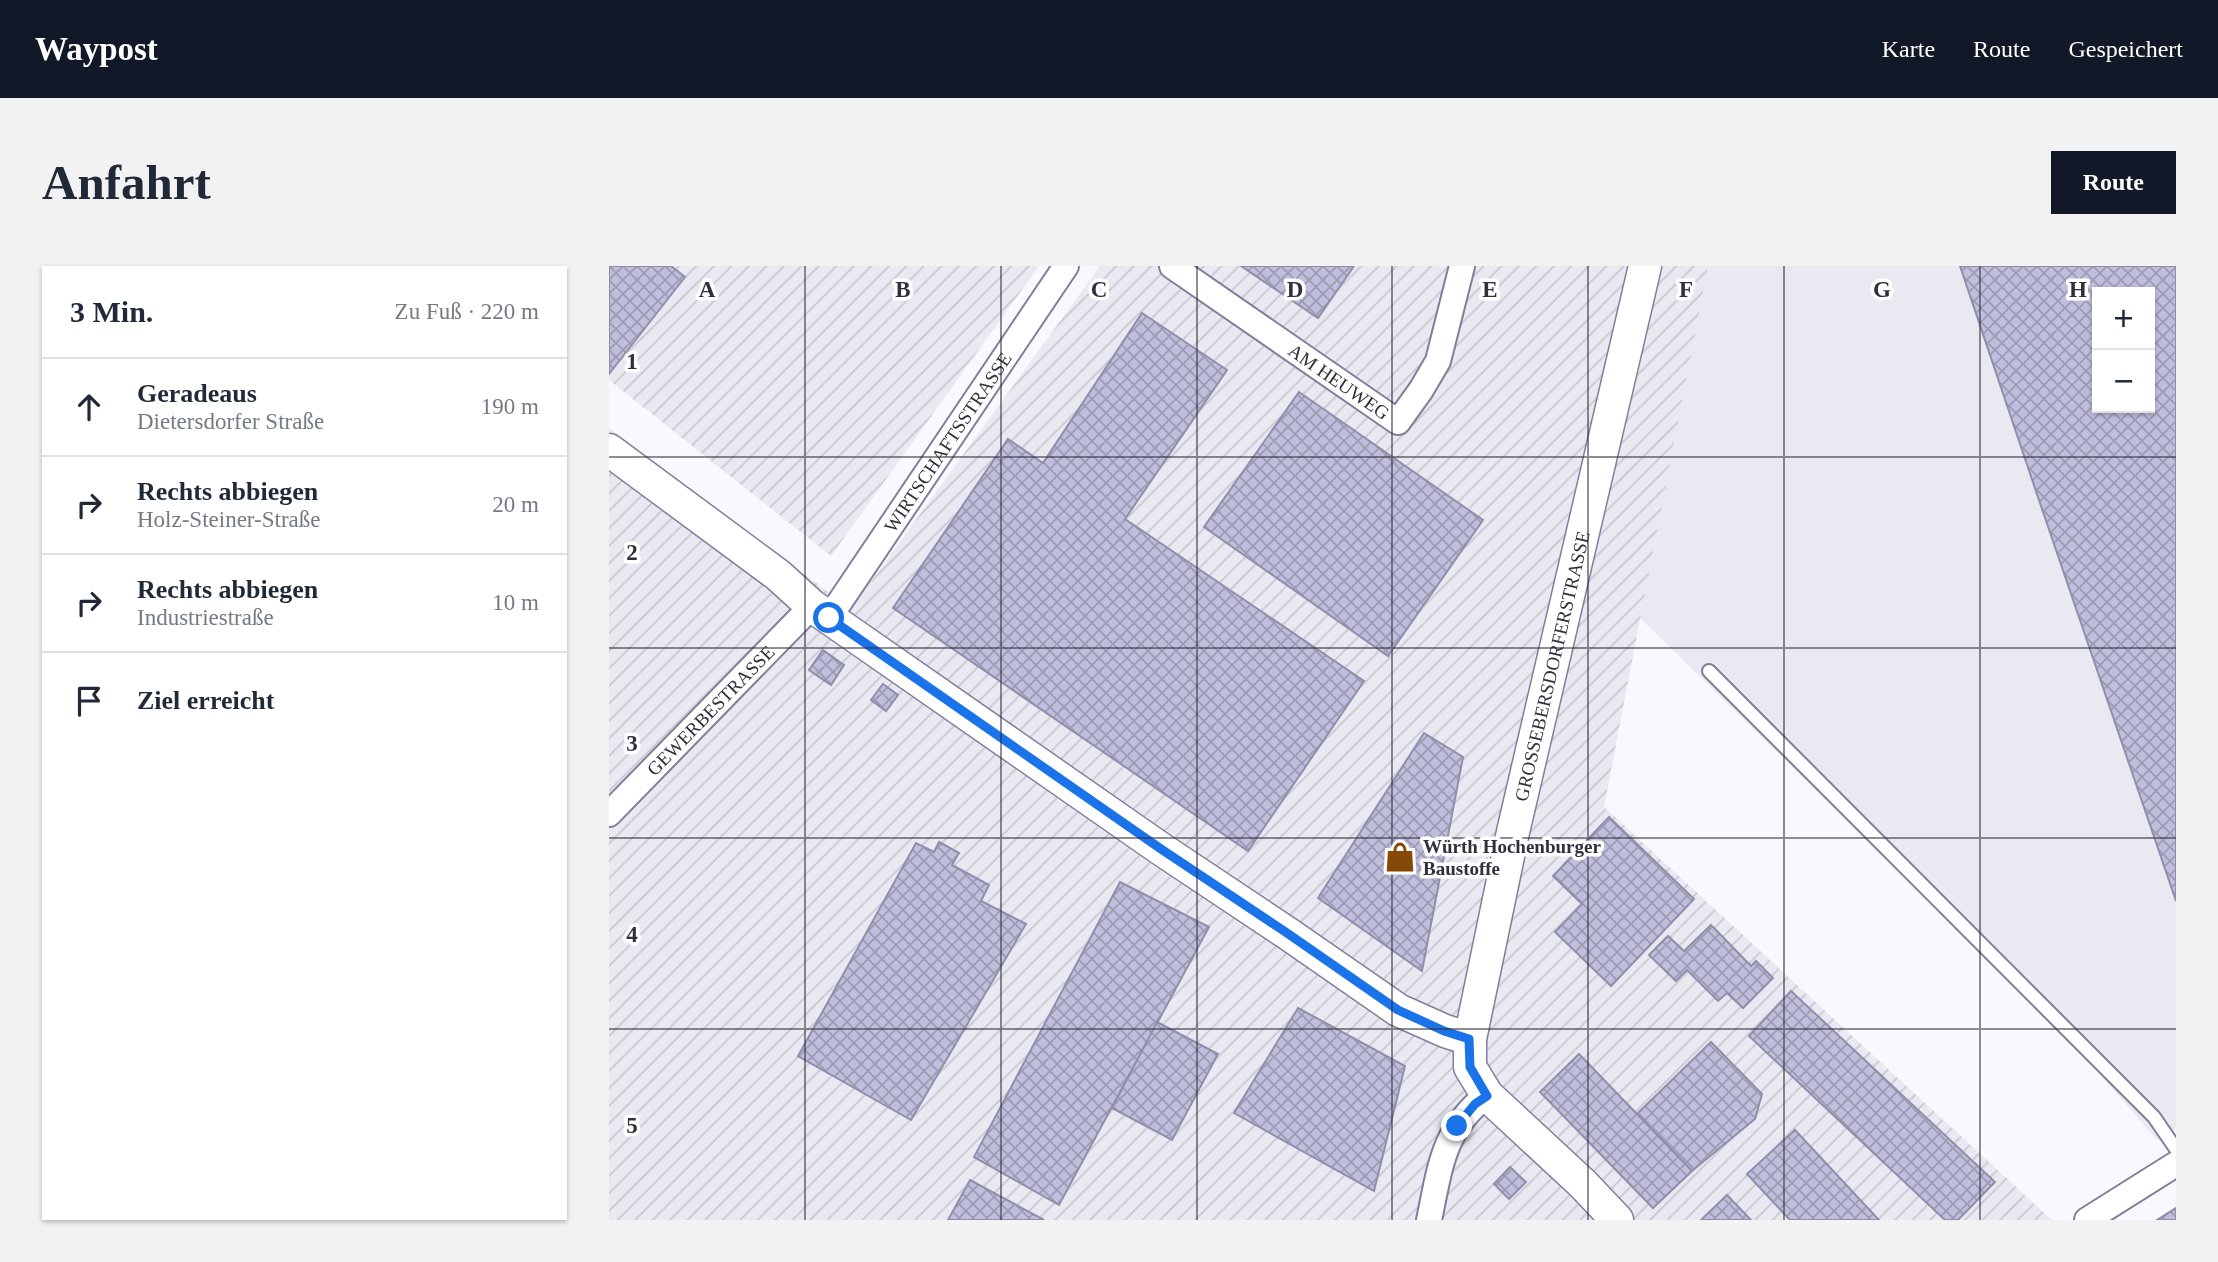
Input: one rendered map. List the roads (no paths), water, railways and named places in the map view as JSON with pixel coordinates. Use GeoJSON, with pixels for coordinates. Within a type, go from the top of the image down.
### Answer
{"type":"FeatureCollection","features":[{"type":"Feature","properties":{"kind":"street","name":"WIRTSCHAFTSSTRASSE"},"geometry":{"type":"LineString","coordinates":[[820,612],[1066,266]]}},
{"type":"Feature","properties":{"kind":"street","name":"AM HEUWEG"},"geometry":{"type":"LineString","coordinates":[[1172,266],[1398,422],[1438,361],[1462,266]]}},
{"type":"Feature","properties":{"kind":"street","name":"GROSSEBERSDORFERSTRASSE"},"geometry":{"type":"LineString","coordinates":[[1470,1053],[1513,832],[1645,266]]}},
{"type":"Feature","properties":{"kind":"street"},"geometry":{"type":"LineString","coordinates":[[609,450],[778,575],[820,612],[1398,1010],[1444,1031],[1470,1053],[1487,1096],[1529,1132],[1617,1220]]}},
{"type":"Feature","properties":{"kind":"street","name":"GEWERBESTRASSE"},"geometry":{"type":"LineString","coordinates":[[609,814],[820,612]]}},
{"type":"Feature","properties":{"kind":"street"},"geometry":{"type":"LineString","coordinates":[[1429,1220],[1443,1151],[1457,1126],[1475,1104],[1487,1096]]}},
{"type":"Feature","properties":{"kind":"street"},"geometry":{"type":"LineString","coordinates":[[2087,1220],[2176,1164]]}},
{"type":"Feature","properties":{"kind":"lane"},"geometry":{"type":"LineString","coordinates":[[1709,671],[2154,1117],[2176,1149]]}},
{"type":"Feature","properties":{"kind":"place","name":"Würth Hochenburger Baustoffe"},"geometry":{"type":"Point","coordinates":[1400,857]}}]}
